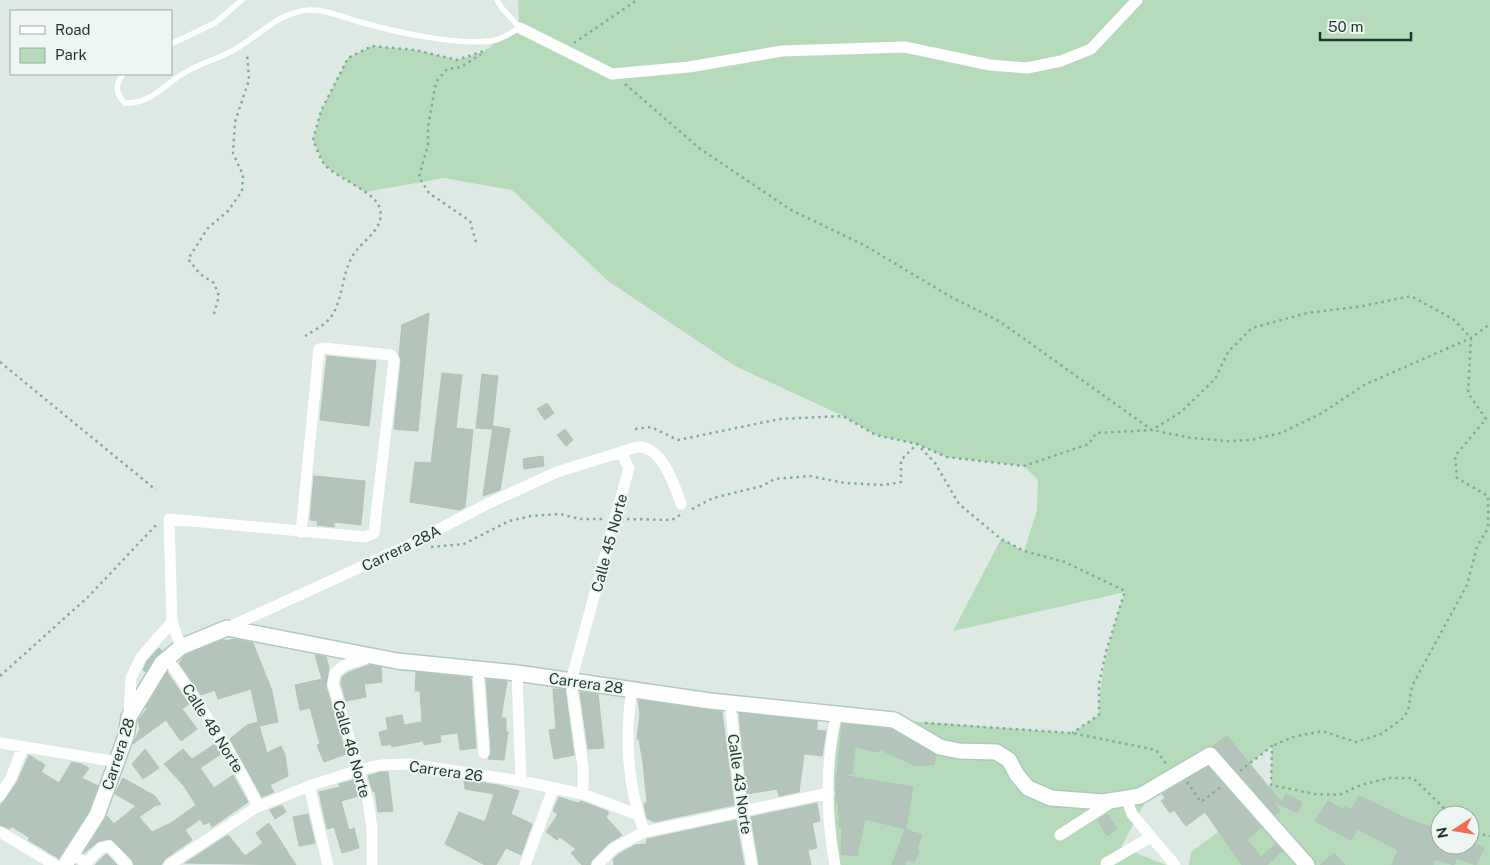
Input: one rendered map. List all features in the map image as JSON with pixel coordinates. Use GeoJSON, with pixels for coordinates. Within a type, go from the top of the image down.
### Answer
{"type":"FeatureCollection","features":[{"type":"Feature","properties":{"kind":"street"},"geometry":{"type":"LineString","coordinates":[[520,28],[563,52],[612,74],[689,67],[782,51],[904,47],[990,66],[1027,68],[1061,61],[1091,49],[1137,0]]}},
{"type":"Feature","properties":{"kind":"street"},"geometry":{"type":"LineString","coordinates":[[182,647],[172,622],[169,519],[301,532],[365,537],[374,533],[394,360],[391,355],[323,348],[318,351],[301,532]]}},
{"type":"Feature","properties":{"kind":"street"},"geometry":{"type":"LineString","coordinates":[[615,454],[639,447],[654,453],[671,474],[681,504]]}},
{"type":"Feature","properties":{"kind":"street","name":"Carrera 28A"},"geometry":{"type":"LineString","coordinates":[[228,628],[407,546],[489,503],[574,466],[615,454]]}},
{"type":"Feature","properties":{"kind":"street","name":"Calle 45 Norte"},"geometry":{"type":"LineString","coordinates":[[571,681],[629,468],[622,455],[615,454]]}},
{"type":"Feature","properties":{"kind":"street"},"geometry":{"type":"LineString","coordinates":[[129,717],[131,678],[141,657],[172,622]]}},
{"type":"Feature","properties":{"kind":"street","name":"Carrera 28"},"geometry":{"type":"LineString","coordinates":[[69,860],[97,815],[118,762],[126,736],[129,717],[162,663],[182,647],[228,628],[370,657],[517,673],[730,703],[894,720],[940,747],[959,751],[996,752],[1009,760],[1017,775],[1028,788],[1051,798],[1103,802],[1149,792],[1210,755],[1231,779]]}},
{"type":"Feature","properties":{"kind":"street","name":"Calle 46 Norte"},"geometry":{"type":"LineString","coordinates":[[370,657],[345,665],[335,673],[333,684],[368,801],[372,828],[372,865]]}},
{"type":"Feature","properties":{"kind":"street","name":"Calle 48 Norte"},"geometry":{"type":"LineString","coordinates":[[167,658],[202,708],[241,772],[255,804]]}},
{"type":"Feature","properties":{"kind":"street"},"geometry":{"type":"LineString","coordinates":[[478,669],[484,753]]}},
{"type":"Feature","properties":{"kind":"street"},"geometry":{"type":"LineString","coordinates":[[517,673],[521,781]]}},
{"type":"Feature","properties":{"kind":"street"},"geometry":{"type":"LineString","coordinates":[[571,681],[583,767],[583,794]]}},
{"type":"Feature","properties":{"kind":"street"},"geometry":{"type":"LineString","coordinates":[[632,690],[627,732],[627,753],[629,774],[638,815],[644,832]]}},
{"type":"Feature","properties":{"kind":"street","name":"Calle 43 Norte"},"geometry":{"type":"LineString","coordinates":[[730,703],[742,811],[752,865]]}},
{"type":"Feature","properties":{"kind":"street"},"geometry":{"type":"LineString","coordinates":[[836,865],[830,833],[829,793],[830,756],[837,713]]}},
{"type":"Feature","properties":{"kind":"street"},"geometry":{"type":"LineString","coordinates":[[0,743],[60,751],[118,762]]}},
{"type":"Feature","properties":{"kind":"street"},"geometry":{"type":"LineString","coordinates":[[0,796],[23,747]]}},
{"type":"Feature","properties":{"kind":"street","name":"Carrera 26"},"geometry":{"type":"LineString","coordinates":[[169,865],[255,804],[380,765],[410,764],[447,772],[521,781],[583,794],[638,815]]}},
{"type":"Feature","properties":{"kind":"street"},"geometry":{"type":"LineString","coordinates":[[1231,779],[1307,865]]}},
{"type":"Feature","properties":{"kind":"street"},"geometry":{"type":"LineString","coordinates":[[309,786],[328,865]]}},
{"type":"Feature","properties":{"kind":"street"},"geometry":{"type":"LineString","coordinates":[[525,865],[553,789]]}},
{"type":"Feature","properties":{"kind":"street"},"geometry":{"type":"LineString","coordinates":[[597,865],[614,848],[644,832],[829,793]]}},
{"type":"Feature","properties":{"kind":"street"},"geometry":{"type":"LineString","coordinates":[[1060,835],[1120,799],[1175,865]]}},
{"type":"Feature","properties":{"kind":"street"},"geometry":{"type":"LineString","coordinates":[[0,832],[55,865]]}},
{"type":"Feature","properties":{"kind":"street"},"geometry":{"type":"LineString","coordinates":[[1106,863],[1151,837]]}},
{"type":"Feature","properties":{"kind":"street"},"geometry":{"type":"LineString","coordinates":[[69,860],[88,862],[101,848],[109,846],[127,865]]}},
{"type":"Feature","properties":{"kind":"lane"},"geometry":{"type":"LineString","coordinates":[[172,44],[215,23],[242,0]]}},
{"type":"Feature","properties":{"kind":"lane"},"geometry":{"type":"LineString","coordinates":[[121,75],[117,83],[118,96],[125,104],[136,103],[160,92],[184,73],[234,50],[268,25],[291,13],[310,10],[376,27],[476,42],[498,40],[520,28],[498,0]]}},
{"type":"Feature","properties":{"kind":"path"},"geometry":{"type":"LineString","coordinates":[[563,52],[637,0]]}},
{"type":"Feature","properties":{"kind":"path"},"geometry":{"type":"LineString","coordinates":[[476,242],[470,221],[429,193],[419,176],[428,145],[428,127],[436,82],[447,70],[462,67],[498,40]]}},
{"type":"Feature","properties":{"kind":"path"},"geometry":{"type":"LineString","coordinates":[[214,314],[219,296],[214,283],[200,274],[188,259],[208,228],[228,212],[242,191],[242,175],[233,153],[235,122],[249,80],[246,41]]}},
{"type":"Feature","properties":{"kind":"path"},"geometry":{"type":"LineString","coordinates":[[476,42],[484,52]]}},
{"type":"Feature","properties":{"kind":"path"},"geometry":{"type":"LineString","coordinates":[[305,336],[321,326],[334,313],[345,274],[355,252],[374,233],[381,219],[378,205],[365,192],[325,166],[313,140],[321,111],[348,58],[372,46],[415,50],[457,60],[484,52]]}},
{"type":"Feature","properties":{"kind":"path"},"geometry":{"type":"LineString","coordinates":[[612,74],[699,148],[791,210],[864,245],[951,297],[999,321],[1152,430]]}},
{"type":"Feature","properties":{"kind":"path"},"geometry":{"type":"LineString","coordinates":[[924,722],[1072,733],[1156,750],[1172,772],[1180,773],[1201,802],[1272,746],[1293,737],[1322,731],[1356,742],[1380,734],[1402,719],[1408,711],[1412,686],[1467,585],[1477,546],[1488,528],[1488,496],[1457,478],[1455,456],[1486,419],[1468,393],[1471,338],[1453,319],[1411,296],[1363,306],[1307,312],[1252,328],[1228,352],[1215,379],[1181,412],[1152,430]]}},
{"type":"Feature","properties":{"kind":"path"},"geometry":{"type":"LineString","coordinates":[[635,429],[651,427],[678,440],[780,419],[843,416],[876,435],[917,444],[954,459],[1024,466],[1089,444],[1096,433],[1152,430],[1191,438],[1228,441],[1251,440],[1281,433],[1322,413],[1364,385],[1471,338],[1490,324]]}},
{"type":"Feature","properties":{"kind":"path"},"geometry":{"type":"LineString","coordinates":[[0,362],[156,490]]}},
{"type":"Feature","properties":{"kind":"path"},"geometry":{"type":"LineString","coordinates":[[917,444],[935,463],[959,504],[1001,539],[1024,551],[1065,562],[1125,591],[1106,652],[1099,684],[1099,715],[1072,733]]}},
{"type":"Feature","properties":{"kind":"path"},"geometry":{"type":"LineString","coordinates":[[0,676],[88,597],[157,523],[169,519]]}},
{"type":"Feature","properties":{"kind":"path"},"geometry":{"type":"LineString","coordinates":[[1272,746],[1271,785],[1315,794],[1339,795],[1362,784],[1389,778],[1413,778],[1441,805]]}},
{"type":"Feature","properties":{"kind":"green space"},"geometry":{"type":"Polygon","coordinates":[[[518,0],[1490,0],[1490,865],[1189,865],[1191,852],[1229,824],[1271,785],[1272,746],[1201,802],[1180,773],[1156,782],[1121,847],[1166,865],[835,865],[830,833],[837,713],[894,720],[1072,733],[1099,715],[1107,652],[1125,592],[953,631],[1001,539],[1024,551],[1037,510],[1038,480],[1024,466],[947,457],[917,444],[876,435],[843,416],[735,366],[608,281],[512,190],[444,178],[365,192],[325,166],[313,140],[321,111],[348,58],[372,46],[415,50],[457,60],[484,52],[498,40],[519,28],[518,0]]]}},
{"type":"Feature","properties":{"kind":"building"},"geometry":{"type":"Polygon","coordinates":[[[429,313],[418,431],[394,429],[401,361],[399,354],[402,325],[429,313]]]}},
{"type":"Feature","properties":{"kind":"building"},"geometry":{"type":"Polygon","coordinates":[[[327,356],[376,361],[369,426],[320,420],[327,356]]]}},
{"type":"Feature","properties":{"kind":"building"},"geometry":{"type":"Polygon","coordinates":[[[442,373],[462,375],[456,428],[473,430],[465,507],[460,510],[410,502],[415,462],[431,463],[442,373]]]}},
{"type":"Feature","properties":{"kind":"building"},"geometry":{"type":"Polygon","coordinates":[[[482,374],[498,376],[492,429],[476,428],[482,374]]]}},
{"type":"Feature","properties":{"kind":"building"},"geometry":{"type":"Polygon","coordinates":[[[547,403],[554,413],[545,420],[537,409],[547,403]]]}},
{"type":"Feature","properties":{"kind":"building"},"geometry":{"type":"Polygon","coordinates":[[[493,426],[510,429],[500,490],[483,496],[493,426]]]}},
{"type":"Feature","properties":{"kind":"building"},"geometry":{"type":"Polygon","coordinates":[[[565,429],[573,440],[566,446],[557,435],[565,429]]]}},
{"type":"Feature","properties":{"kind":"building"},"geometry":{"type":"Polygon","coordinates":[[[543,456],[544,466],[524,469],[523,459],[543,456]]]}},
{"type":"Feature","properties":{"kind":"building"},"geometry":{"type":"Polygon","coordinates":[[[314,476],[365,481],[361,525],[334,522],[334,527],[317,525],[318,521],[310,520],[314,476]]]}},
{"type":"Feature","properties":{"kind":"building"},"geometry":{"type":"Polygon","coordinates":[[[224,639],[224,641],[235,639],[253,643],[272,691],[278,722],[259,726],[251,689],[218,699],[215,690],[201,695],[179,663],[186,655],[224,639]]]}},
{"type":"Feature","properties":{"kind":"building"},"geometry":{"type":"Polygon","coordinates":[[[159,648],[162,651],[154,658],[146,672],[143,670],[147,661],[159,648]]]}},
{"type":"Feature","properties":{"kind":"building"},"geometry":{"type":"Polygon","coordinates":[[[315,655],[326,657],[329,668],[326,686],[346,754],[324,762],[317,745],[320,744],[310,708],[300,710],[295,685],[322,679],[315,655]]]}},
{"type":"Feature","properties":{"kind":"building"},"geometry":{"type":"Polygon","coordinates":[[[369,665],[381,667],[382,682],[364,684],[366,697],[346,701],[341,684],[342,677],[349,672],[369,665]]]}},
{"type":"Feature","properties":{"kind":"building"},"geometry":{"type":"Polygon","coordinates":[[[167,672],[189,704],[182,709],[197,729],[181,741],[166,720],[133,744],[140,729],[138,720],[147,709],[146,707],[167,672]]]}},
{"type":"Feature","properties":{"kind":"building"},"geometry":{"type":"Polygon","coordinates":[[[416,672],[471,678],[476,748],[460,750],[458,733],[440,735],[441,742],[424,745],[423,741],[392,747],[391,744],[382,746],[379,732],[388,730],[386,718],[402,715],[404,725],[422,722],[420,691],[415,691],[416,672]]]}},
{"type":"Feature","properties":{"kind":"building"},"geometry":{"type":"Polygon","coordinates":[[[486,679],[507,681],[501,718],[506,718],[506,732],[508,732],[504,760],[488,759],[491,752],[486,679]]]}},
{"type":"Feature","properties":{"kind":"building"},"geometry":{"type":"Polygon","coordinates":[[[553,689],[565,689],[574,755],[554,759],[549,730],[556,729],[553,689]]]}},
{"type":"Feature","properties":{"kind":"building"},"geometry":{"type":"Polygon","coordinates":[[[580,692],[598,694],[604,748],[588,749],[580,692]]]}},
{"type":"Feature","properties":{"kind":"building"},"geometry":{"type":"Polygon","coordinates":[[[638,700],[722,712],[734,805],[654,822],[647,818],[644,804],[647,802],[643,763],[639,739],[637,739],[640,714],[638,700]]]}},
{"type":"Feature","properties":{"kind":"building"},"geometry":{"type":"Polygon","coordinates":[[[739,713],[817,721],[817,730],[826,731],[822,756],[804,754],[799,792],[779,796],[777,789],[747,794],[739,713]]]}},
{"type":"Feature","properties":{"kind":"building"},"geometry":{"type":"Polygon","coordinates":[[[258,722],[267,753],[281,746],[285,755],[288,776],[270,785],[274,792],[262,797],[230,739],[247,725],[258,722]]]}},
{"type":"Feature","properties":{"kind":"building"},"geometry":{"type":"Polygon","coordinates":[[[842,724],[891,729],[936,755],[934,764],[916,766],[879,749],[879,752],[855,747],[852,774],[840,775],[913,787],[906,829],[865,819],[857,856],[841,854],[842,827],[839,827],[840,814],[838,814],[839,804],[836,803],[836,784],[842,724]]]}},
{"type":"Feature","properties":{"kind":"building"},"geometry":{"type":"Polygon","coordinates":[[[1227,736],[1282,803],[1286,794],[1302,802],[1297,813],[1273,801],[1280,811],[1275,815],[1213,746],[1227,736]]]}},
{"type":"Feature","properties":{"kind":"building"},"geometry":{"type":"Polygon","coordinates":[[[215,744],[221,754],[200,768],[214,788],[233,775],[248,802],[212,827],[209,822],[204,825],[200,819],[185,830],[192,840],[165,859],[161,865],[134,865],[132,860],[111,839],[99,841],[84,853],[107,816],[114,824],[136,806],[115,794],[123,778],[155,796],[161,805],[156,805],[139,817],[152,832],[171,823],[196,805],[184,786],[164,764],[183,749],[192,759],[215,744]]]}},
{"type":"Feature","properties":{"kind":"building"},"geometry":{"type":"Polygon","coordinates":[[[145,749],[159,768],[143,779],[132,764],[145,749]]]}},
{"type":"Feature","properties":{"kind":"building"},"geometry":{"type":"Polygon","coordinates":[[[29,755],[45,765],[41,772],[59,783],[72,762],[89,768],[82,778],[98,786],[87,814],[58,858],[28,840],[30,838],[11,826],[10,829],[0,825],[0,806],[17,782],[29,755]]]}},
{"type":"Feature","properties":{"kind":"building"},"geometry":{"type":"Polygon","coordinates":[[[1208,767],[1261,827],[1247,840],[1261,857],[1276,844],[1282,851],[1267,865],[1242,865],[1205,812],[1186,826],[1174,810],[1170,813],[1161,801],[1165,798],[1162,794],[1208,767]]]}},
{"type":"Feature","properties":{"kind":"building"},"geometry":{"type":"Polygon","coordinates":[[[388,772],[393,811],[378,812],[375,791],[373,792],[368,776],[388,772]]]}},
{"type":"Feature","properties":{"kind":"building"},"geometry":{"type":"Polygon","coordinates":[[[354,780],[359,796],[341,801],[349,830],[354,828],[359,848],[342,853],[334,827],[327,829],[319,792],[340,787],[339,784],[354,780]]]}},
{"type":"Feature","properties":{"kind":"building"},"geometry":{"type":"Polygon","coordinates":[[[464,780],[498,785],[519,791],[511,814],[532,824],[521,855],[506,848],[496,865],[485,865],[445,844],[459,812],[485,822],[494,794],[465,789],[464,780]]]}},
{"type":"Feature","properties":{"kind":"building"},"geometry":{"type":"Polygon","coordinates":[[[1359,796],[1410,820],[1430,827],[1430,855],[1480,855],[1480,846],[1484,848],[1476,865],[1457,858],[1454,865],[1435,859],[1433,865],[1392,865],[1398,850],[1357,829],[1351,840],[1315,821],[1328,801],[1344,810],[1345,807],[1351,810],[1359,796]]]}},
{"type":"Feature","properties":{"kind":"building"},"geometry":{"type":"Polygon","coordinates":[[[559,797],[578,803],[581,801],[607,811],[609,813],[606,817],[622,835],[609,843],[592,860],[590,865],[582,865],[571,853],[576,849],[560,837],[557,840],[546,832],[558,814],[553,811],[559,797]]]}},
{"type":"Feature","properties":{"kind":"building"},"geometry":{"type":"Polygon","coordinates":[[[817,803],[820,821],[812,823],[817,848],[808,850],[811,865],[759,865],[751,817],[817,803]]]}},
{"type":"Feature","properties":{"kind":"building"},"geometry":{"type":"Polygon","coordinates":[[[282,805],[286,812],[275,819],[270,810],[282,805]]]}},
{"type":"Feature","properties":{"kind":"building"},"geometry":{"type":"Polygon","coordinates":[[[308,814],[315,843],[299,846],[293,817],[308,814]]]}},
{"type":"Feature","properties":{"kind":"building"},"geometry":{"type":"Polygon","coordinates":[[[1107,814],[1117,829],[1107,836],[1098,820],[1107,814]]]}},
{"type":"Feature","properties":{"kind":"building"},"geometry":{"type":"Polygon","coordinates":[[[736,820],[744,865],[614,865],[613,859],[619,854],[635,845],[646,844],[647,839],[736,820]]]}},
{"type":"Feature","properties":{"kind":"building"},"geometry":{"type":"Polygon","coordinates":[[[269,823],[296,865],[185,863],[228,835],[245,856],[263,843],[256,833],[269,823]]]}},
{"type":"Feature","properties":{"kind":"building"},"geometry":{"type":"Polygon","coordinates":[[[905,829],[922,835],[917,849],[919,850],[914,862],[907,859],[905,865],[892,865],[905,829]]]}},
{"type":"Feature","properties":{"kind":"building"},"geometry":{"type":"Polygon","coordinates":[[[1334,853],[1345,865],[1320,865],[1334,853]]]}},
{"type":"Feature","properties":{"kind":"building"},"geometry":{"type":"Polygon","coordinates":[[[107,854],[117,865],[95,865],[105,855],[107,854]]]}}]}
